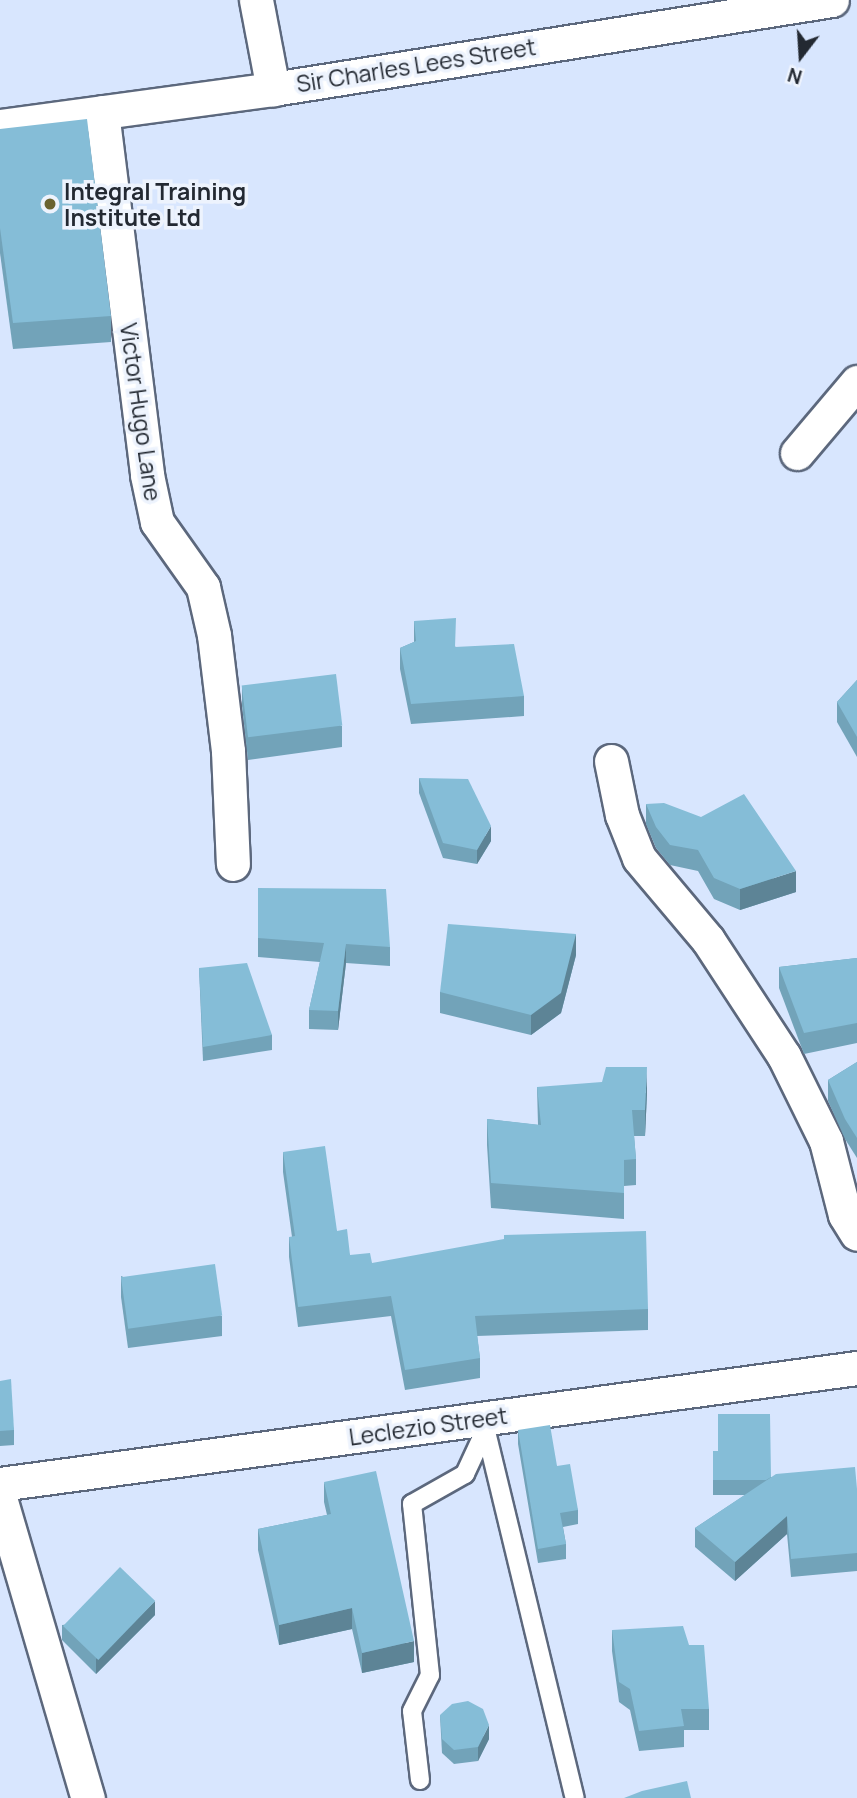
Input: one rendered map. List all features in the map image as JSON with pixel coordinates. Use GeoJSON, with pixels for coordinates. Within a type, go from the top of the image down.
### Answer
{"type":"FeatureCollection","features":[{"type":"Feature","properties":{"kind":"street"},"geometry":{"type":"LineString","coordinates":[[256,0],[272,89]]}},
{"type":"Feature","properties":{"kind":"street","name":"Sir Charles Lees Street"},"geometry":{"type":"LineString","coordinates":[[0,125],[272,89],[656,13],[832,0]]}},
{"type":"Feature","properties":{"kind":"street","name":"Victor Hugo Lane"},"geometry":{"type":"LineString","coordinates":[[102,112],[147,475],[157,522],[203,587],[214,635],[228,751],[233,864]]}},
{"type":"Feature","properties":{"kind":"street"},"geometry":{"type":"LineString","coordinates":[[797,453],[857,382]]}},
{"type":"Feature","properties":{"kind":"street"},"geometry":{"type":"LineString","coordinates":[[611,761],[622,815],[639,858],[708,940],[784,1056],[826,1141],[845,1216],[857,1234]]}},
{"type":"Feature","properties":{"kind":"street","name":"Leclezio Street"},"geometry":{"type":"LineString","coordinates":[[0,1484],[484,1425],[857,1368]]}},
{"type":"Feature","properties":{"kind":"street"},"geometry":{"type":"LineString","coordinates":[[0,1498],[88,1798]]}},
{"type":"Feature","properties":{"kind":"lane"},"geometry":{"type":"LineString","coordinates":[[420,1780],[412,1711],[430,1675],[412,1504],[465,1474],[484,1425]]}},
{"type":"Feature","properties":{"kind":"lane"},"geometry":{"type":"LineString","coordinates":[[484,1425],[575,1798]]}},
{"type":"Feature","properties":{"kind":"building","name":"Integral Training Institute Ltd"},"geometry":{"type":"Polygon","coordinates":[[[87,119],[111,316],[13,323],[0,228],[0,129],[87,119]]]}},
{"type":"Feature","properties":{"kind":"building"},"geometry":{"type":"Polygon","coordinates":[[[456,618],[455,647],[514,644],[524,696],[411,704],[400,648],[416,641],[414,621],[456,618]]]}},
{"type":"Feature","properties":{"kind":"building"},"geometry":{"type":"Polygon","coordinates":[[[336,674],[342,726],[248,737],[242,686],[336,674]]]}},
{"type":"Feature","properties":{"kind":"building"},"geometry":{"type":"Polygon","coordinates":[[[857,680],[857,737],[837,702],[857,680]]]}},
{"type":"Feature","properties":{"kind":"building"},"geometry":{"type":"Polygon","coordinates":[[[419,778],[468,779],[491,826],[477,850],[443,843],[419,778]]]}},
{"type":"Feature","properties":{"kind":"building"},"geometry":{"type":"Polygon","coordinates":[[[744,794],[796,871],[740,889],[714,878],[698,850],[670,845],[656,827],[646,804],[664,803],[701,817],[744,794]]]}},
{"type":"Feature","properties":{"kind":"building"},"geometry":{"type":"Polygon","coordinates":[[[258,888],[386,889],[390,947],[346,944],[338,1011],[309,1010],[324,943],[258,938],[258,888]]]}},
{"type":"Feature","properties":{"kind":"building"},"geometry":{"type":"Polygon","coordinates":[[[448,924],[576,934],[561,993],[531,1015],[440,992],[448,924]]]}},
{"type":"Feature","properties":{"kind":"building"},"geometry":{"type":"Polygon","coordinates":[[[857,958],[857,1023],[804,1033],[779,967],[857,958]]]}},
{"type":"Feature","properties":{"kind":"building"},"geometry":{"type":"Polygon","coordinates":[[[247,963],[272,1035],[203,1047],[199,968],[247,963]]]}},
{"type":"Feature","properties":{"kind":"building"},"geometry":{"type":"Polygon","coordinates":[[[857,1062],[857,1138],[845,1119],[828,1080],[857,1062]]]}},
{"type":"Feature","properties":{"kind":"building"},"geometry":{"type":"Polygon","coordinates":[[[606,1067],[647,1067],[645,1110],[632,1110],[636,1159],[624,1160],[624,1193],[491,1183],[487,1119],[541,1125],[537,1087],[602,1082],[606,1067]]]}},
{"type":"Feature","properties":{"kind":"building"},"geometry":{"type":"Polygon","coordinates":[[[325,1146],[337,1231],[347,1229],[350,1255],[370,1253],[372,1263],[504,1239],[504,1235],[646,1231],[648,1309],[475,1316],[480,1358],[405,1370],[391,1296],[298,1307],[289,1237],[295,1236],[283,1152],[325,1146]]]}},
{"type":"Feature","properties":{"kind":"building"},"geometry":{"type":"Polygon","coordinates":[[[215,1264],[222,1315],[128,1329],[121,1277],[215,1264]]]}},
{"type":"Feature","properties":{"kind":"building"},"geometry":{"type":"Polygon","coordinates":[[[11,1379],[14,1430],[0,1431],[0,1381],[11,1379]]]}},
{"type":"Feature","properties":{"kind":"building"},"geometry":{"type":"Polygon","coordinates":[[[718,1414],[770,1414],[771,1477],[766,1480],[713,1480],[713,1451],[718,1451],[718,1414]]]}},
{"type":"Feature","properties":{"kind":"building"},"geometry":{"type":"Polygon","coordinates":[[[550,1425],[557,1466],[570,1464],[578,1510],[560,1513],[566,1544],[538,1549],[518,1430],[550,1425]]]}},
{"type":"Feature","properties":{"kind":"building"},"geometry":{"type":"Polygon","coordinates":[[[855,1467],[857,1553],[791,1559],[787,1516],[735,1562],[695,1528],[776,1474],[855,1467]]]}},
{"type":"Feature","properties":{"kind":"building"},"geometry":{"type":"Polygon","coordinates":[[[376,1471],[414,1641],[362,1653],[352,1608],[279,1625],[258,1529],[331,1514],[324,1482],[376,1471]]]}},
{"type":"Feature","properties":{"kind":"building"},"geometry":{"type":"Polygon","coordinates":[[[120,1567],[155,1601],[98,1660],[63,1626],[120,1567]]]}},
{"type":"Feature","properties":{"kind":"building"},"geometry":{"type":"Polygon","coordinates":[[[683,1626],[689,1645],[704,1645],[709,1709],[681,1709],[684,1726],[639,1731],[630,1689],[619,1682],[612,1630],[683,1626]]]}},
{"type":"Feature","properties":{"kind":"building"},"geometry":{"type":"Polygon","coordinates":[[[468,1701],[483,1709],[489,1725],[478,1747],[454,1750],[442,1739],[440,1715],[452,1704],[468,1701]]]}},
{"type":"Feature","properties":{"kind":"building"},"geometry":{"type":"Polygon","coordinates":[[[687,1781],[691,1798],[624,1798],[642,1791],[687,1781]]]}},
{"type":"Feature","properties":{"kind":"place","name":"Integral Training Institute Ltd"},"geometry":{"type":"Point","coordinates":[50,204]}}]}
